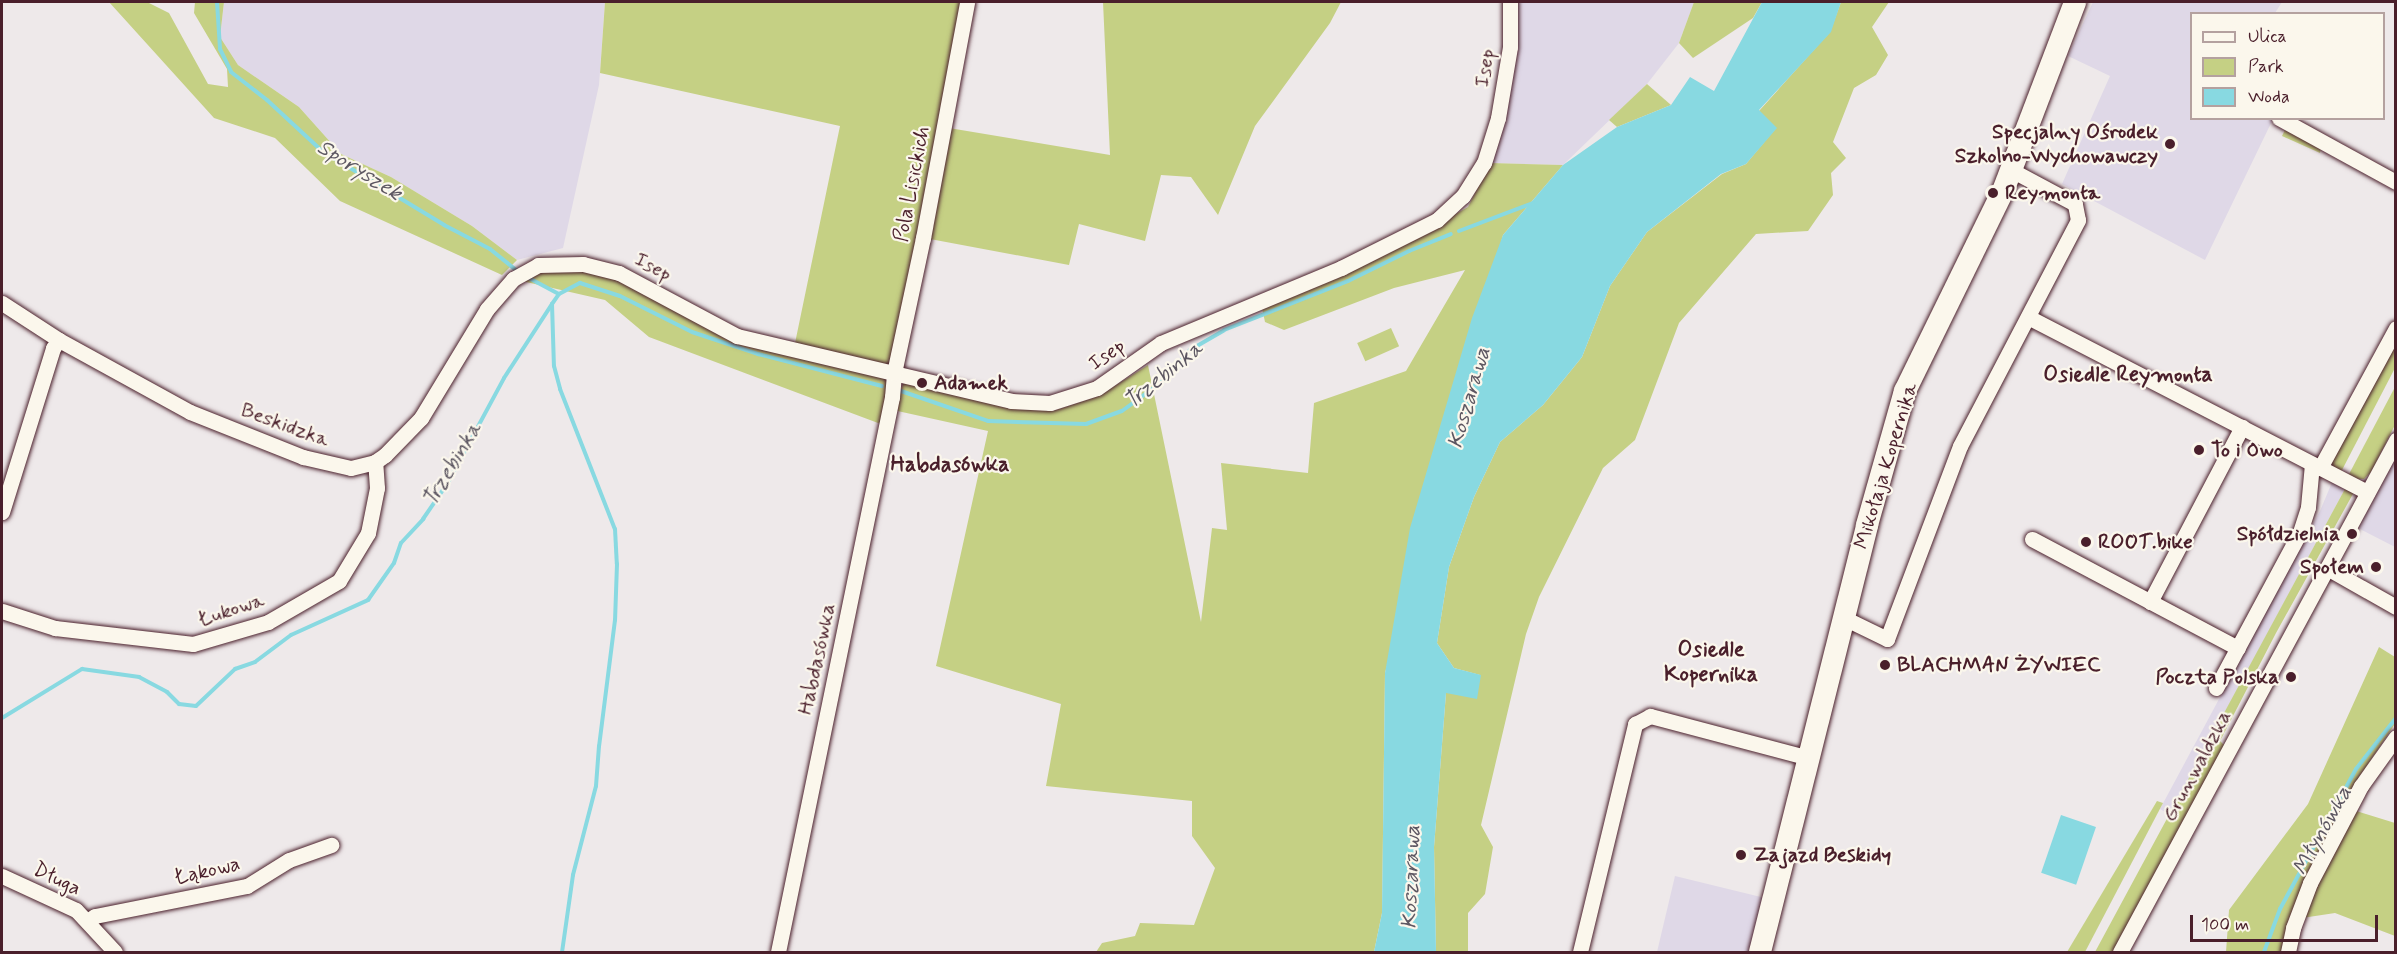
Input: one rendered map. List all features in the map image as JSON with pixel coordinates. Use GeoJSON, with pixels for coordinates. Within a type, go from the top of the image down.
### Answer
{"type":"FeatureCollection","features":[{"type":"Feature","properties":{"kind":"main road","name":"Mikołaja Kopernika"},"geometry":{"type":"LineString","coordinates":[[1760,952],[1844,618],[1905,391],[2011,170],[2075,2]]}},
{"type":"Feature","properties":{"kind":"street","name":"Pola Lisickich"},"geometry":{"type":"LineString","coordinates":[[894,373],[923,238],[967,2]]}},
{"type":"Feature","properties":{"kind":"street","name":"Isep"},"geometry":{"type":"LineString","coordinates":[[375,462],[385,456],[421,418],[487,309],[518,274],[538,265],[583,264],[619,273],[737,336],[1011,401],[1050,403],[1097,388],[1161,343],[1341,268],[1437,220],[1463,196],[1484,163],[1498,117],[1510,47],[1510,2]]}},
{"type":"Feature","properties":{"kind":"street"},"geometry":{"type":"LineString","coordinates":[[2283,120],[2396,182]]}},
{"type":"Feature","properties":{"kind":"street"},"geometry":{"type":"LineString","coordinates":[[1844,618],[1887,639],[1960,446],[2078,220],[2075,204],[2011,170]]}},
{"type":"Feature","properties":{"kind":"street","name":"Beskidzka"},"geometry":{"type":"LineString","coordinates":[[2,303],[59,340],[190,412],[303,458],[351,468],[375,462]]}},
{"type":"Feature","properties":{"kind":"street"},"geometry":{"type":"LineString","coordinates":[[2028,317],[2367,492]]}},
{"type":"Feature","properties":{"kind":"street"},"geometry":{"type":"LineString","coordinates":[[2216,688],[2300,532],[2308,507],[2316,466],[2396,328]]}},
{"type":"Feature","properties":{"kind":"street"},"geometry":{"type":"LineString","coordinates":[[2,512],[54,348],[59,340]]}},
{"type":"Feature","properties":{"kind":"street","name":"Habdasówka"},"geometry":{"type":"LineString","coordinates":[[778,952],[892,398],[894,373]]}},
{"type":"Feature","properties":{"kind":"street"},"geometry":{"type":"LineString","coordinates":[[2150,602],[2241,427]]}},
{"type":"Feature","properties":{"kind":"street","name":"Grunwaldzka"},"geometry":{"type":"LineString","coordinates":[[2120,952],[2396,440]]}},
{"type":"Feature","properties":{"kind":"street","name":"Łukowa"},"geometry":{"type":"LineString","coordinates":[[2,611],[55,628],[193,644],[268,622],[339,581],[368,533],[377,488],[375,462]]}},
{"type":"Feature","properties":{"kind":"street"},"geometry":{"type":"LineString","coordinates":[[2032,539],[2238,648]]}},
{"type":"Feature","properties":{"kind":"street"},"geometry":{"type":"LineString","coordinates":[[2327,568],[2396,607]]}},
{"type":"Feature","properties":{"kind":"street"},"geometry":{"type":"LineString","coordinates":[[1580,952],[1635,724],[1650,716],[1809,758]]}},
{"type":"Feature","properties":{"kind":"street"},"geometry":{"type":"LineString","coordinates":[[2288,952],[2293,928],[2310,883],[2361,786],[2396,737]]}},
{"type":"Feature","properties":{"kind":"street","name":"Łąkowa"},"geometry":{"type":"LineString","coordinates":[[87,921],[95,916],[247,886],[289,860],[331,845]]}},
{"type":"Feature","properties":{"kind":"street","name":"Długa"},"geometry":{"type":"LineString","coordinates":[[2,876],[76,910],[115,952]]}},
{"type":"Feature","properties":{"kind":"shaded area"},"geometry":{"type":"Polygon","coordinates":[[[224,2],[605,2],[599,85],[563,248],[517,260],[472,226],[391,177],[341,154],[299,107],[238,65],[220,37],[224,2]]]}},
{"type":"Feature","properties":{"kind":"shaded area"},"geometry":{"type":"Polygon","coordinates":[[[1517,2],[1694,2],[1679,43],[1647,84],[1563,165],[1490,163],[1517,2]]]}},
{"type":"Feature","properties":{"kind":"shaded area","name":"Specjalny Ośrodek Szkolno-Wychowawczy"},"geometry":{"type":"Polygon","coordinates":[[[2093,2],[2282,2],[2276,12],[2190,12],[2190,120],[2273,120],[2205,260],[2062,184],[2110,76],[2068,56],[2093,2]]]}},
{"type":"Feature","properties":{"kind":"shaded area"},"geometry":{"type":"Polygon","coordinates":[[[2395,458],[2395,547],[2358,528],[2395,458]]]}},
{"type":"Feature","properties":{"kind":"shaded area"},"geometry":{"type":"Polygon","coordinates":[[[2333,480],[2346,487],[2170,815],[2160,809],[2320,511],[2333,480]]]}},
{"type":"Feature","properties":{"kind":"shaded area"},"geometry":{"type":"Polygon","coordinates":[[[1675,876],[1765,898],[1752,952],[1657,952],[1675,876]]]}},
{"type":"Feature","properties":{"kind":"green space"},"geometry":{"type":"Polygon","coordinates":[[[109,2],[147,2],[169,13],[208,84],[228,87],[227,69],[194,13],[195,2],[224,2],[220,37],[238,65],[299,107],[341,154],[391,177],[472,226],[517,260],[502,275],[340,201],[275,138],[214,118],[109,2]]]}},
{"type":"Feature","properties":{"kind":"green space"},"geometry":{"type":"Polygon","coordinates":[[[605,2],[967,2],[949,128],[1110,155],[1103,2],[1341,2],[1330,23],[1255,126],[1218,215],[1191,177],[1161,175],[1145,241],[1079,224],[1069,265],[930,239],[886,426],[649,337],[605,300],[513,279],[524,270],[583,264],[737,336],[794,348],[840,126],[600,73],[605,2]]]}},
{"type":"Feature","properties":{"kind":"green space"},"geometry":{"type":"Polygon","coordinates":[[[1694,2],[1762,2],[1753,18],[1693,58],[1679,43],[1694,2]]]}},
{"type":"Feature","properties":{"kind":"green space"},"geometry":{"type":"Polygon","coordinates":[[[1841,2],[1889,2],[1872,27],[1888,55],[1876,75],[1854,88],[1833,142],[1846,158],[1831,173],[1833,195],[1808,231],[1756,234],[1679,323],[1635,440],[1603,468],[1539,597],[1526,634],[1481,825],[1493,847],[1485,894],[1468,913],[1468,952],[1436,952],[1434,847],[1446,693],[1480,675],[1454,668],[1437,643],[1449,567],[1474,497],[1500,442],[1543,405],[1582,357],[1610,286],[1647,232],[1722,174],[1746,164],[1776,128],[1759,111],[1830,32],[1841,2]]]}},
{"type":"Feature","properties":{"kind":"green space"},"geometry":{"type":"Polygon","coordinates":[[[1647,84],[1671,105],[1617,127],[1609,120],[1647,84]]]}},
{"type":"Feature","properties":{"kind":"green space"},"geometry":{"type":"Polygon","coordinates":[[[2285,130],[2321,147],[2320,153],[2282,136],[2285,130]]]}},
{"type":"Feature","properties":{"kind":"green space"},"geometry":{"type":"Polygon","coordinates":[[[1490,163],[1563,165],[1503,235],[1385,673],[1382,913],[1374,952],[1096,952],[1102,943],[1135,936],[1140,923],[1194,925],[1215,868],[1192,836],[1192,801],[1046,786],[1061,704],[936,666],[988,431],[893,410],[904,382],[1053,411],[1099,396],[1148,365],[1201,622],[1212,528],[1227,530],[1221,463],[1308,473],[1314,403],[1406,371],[1465,270],[1394,288],[1284,330],[1265,322],[1262,308],[1438,224],[1468,207],[1490,163]]]}},
{"type":"Feature","properties":{"kind":"green space"},"geometry":{"type":"Polygon","coordinates":[[[1391,328],[1399,346],[1365,361],[1357,343],[1391,328]]]}},
{"type":"Feature","properties":{"kind":"green space"},"geometry":{"type":"Polygon","coordinates":[[[2395,340],[2395,368],[2341,472],[2332,465],[2332,456],[2395,340]]]}},
{"type":"Feature","properties":{"kind":"green space"},"geometry":{"type":"Polygon","coordinates":[[[2395,387],[2395,425],[2371,472],[2364,479],[2348,476],[2395,387]]]}},
{"type":"Feature","properties":{"kind":"green space"},"geometry":{"type":"Polygon","coordinates":[[[2346,487],[2354,492],[2276,633],[2220,741],[2225,746],[2114,952],[2095,952],[2346,487]]]}},
{"type":"Feature","properties":{"kind":"green space"},"geometry":{"type":"Polygon","coordinates":[[[2379,647],[2395,657],[2395,724],[2359,777],[2283,952],[2226,952],[2229,910],[2308,804],[2379,647]]]}},
{"type":"Feature","properties":{"kind":"green space"},"geometry":{"type":"Polygon","coordinates":[[[2157,801],[2163,803],[2085,952],[2067,952],[2157,801]]]}},
{"type":"Feature","properties":{"kind":"green space"},"geometry":{"type":"Polygon","coordinates":[[[2353,810],[2395,823],[2395,936],[2335,913],[2302,918],[2353,810]]]}},
{"type":"Feature","properties":{"kind":"water","name":"Koszarawa"},"geometry":{"type":"Polygon","coordinates":[[[1762,2],[1841,2],[1831,32],[1759,110],[1777,128],[1746,164],[1721,174],[1647,232],[1610,286],[1582,357],[1543,405],[1500,442],[1474,497],[1449,567],[1437,643],[1454,668],[1481,675],[1477,699],[1446,693],[1434,847],[1436,952],[1374,952],[1382,913],[1385,673],[1410,528],[1472,318],[1503,235],[1563,165],[1617,127],[1671,105],[1690,77],[1714,91],[1762,2]]]}},
{"type":"Feature","properties":{"kind":"water"},"geometry":{"type":"Polygon","coordinates":[[[2061,815],[2096,827],[2076,885],[2041,873],[2061,815]]]}},
{"type":"Feature","properties":{"kind":"waterway","name":"Sporyszek"},"geometry":{"type":"LineString","coordinates":[[217,2],[220,49],[231,72],[267,100],[322,151],[444,225],[490,249],[518,272]]}},
{"type":"Feature","properties":{"kind":"waterway","name":"Trzebinka"},"geometry":{"type":"LineString","coordinates":[[1459,231],[1533,203]]}},
{"type":"Feature","properties":{"kind":"waterway","name":"Trzebinka"},"geometry":{"type":"LineString","coordinates":[[898,390],[988,421],[1086,424],[1122,411],[1163,381],[1190,350],[1224,330],[1348,281],[1409,251],[1451,234]]}},
{"type":"Feature","properties":{"kind":"waterway","name":"Sporyszek"},"geometry":{"type":"LineString","coordinates":[[527,277],[559,294]]}},
{"type":"Feature","properties":{"kind":"waterway","name":"Trzebinka"},"geometry":{"type":"LineString","coordinates":[[2,718],[82,669],[139,677],[167,692],[179,704],[196,706],[235,669],[255,662],[291,635],[368,600],[394,563],[401,543],[423,519],[447,484],[504,378],[552,304],[559,294],[580,283],[620,296],[692,332],[758,354],[882,386]]}},
{"type":"Feature","properties":{"kind":"waterway"},"geometry":{"type":"LineString","coordinates":[[552,304],[554,366],[560,389],[615,529],[617,564],[615,620],[596,786],[573,875],[562,952]]}},
{"type":"Feature","properties":{"kind":"waterway","name":"Młynówka"},"geometry":{"type":"LineString","coordinates":[[2264,952],[2280,909],[2356,769],[2396,718]]}},
{"type":"Feature","properties":{"kind":"place","name":"Specjalny Ośrodek Szkolno-Wychowawczy"},"geometry":{"type":"Point","coordinates":[2170,144]}},
{"type":"Feature","properties":{"kind":"place","name":"Reymonta"},"geometry":{"type":"Point","coordinates":[1993,193]}},
{"type":"Feature","properties":{"kind":"place","name":"Adamek"},"geometry":{"type":"Point","coordinates":[922,383]}},
{"type":"Feature","properties":{"kind":"place","name":"To i Owo"},"geometry":{"type":"Point","coordinates":[2199,450]}},
{"type":"Feature","properties":{"kind":"place","name":"Spółdzielnia"},"geometry":{"type":"Point","coordinates":[2352,534]}},
{"type":"Feature","properties":{"kind":"place","name":"ROOT.bike"},"geometry":{"type":"Point","coordinates":[2086,542]}},
{"type":"Feature","properties":{"kind":"place","name":"Społem"},"geometry":{"type":"Point","coordinates":[2376,567]}},
{"type":"Feature","properties":{"kind":"place","name":"BLACHMAN ŻYWIEC"},"geometry":{"type":"Point","coordinates":[1885,665]}},
{"type":"Feature","properties":{"kind":"place","name":"Poczta Polska"},"geometry":{"type":"Point","coordinates":[2291,677]}},
{"type":"Feature","properties":{"kind":"place","name":"Zajazd Beskidy"},"geometry":{"type":"Point","coordinates":[1741,855]}},
{"type":"Feature","properties":{"kind":"district","name":"Osiedle Reymonta"},"geometry":{"type":"Point","coordinates":[2128,376]}},
{"type":"Feature","properties":{"kind":"district","name":"Habdasówka"},"geometry":{"type":"Point","coordinates":[950,466]}},
{"type":"Feature","properties":{"kind":"district","name":"Osiedle Kopernika"},"geometry":{"type":"Point","coordinates":[1711,662]}}]}
